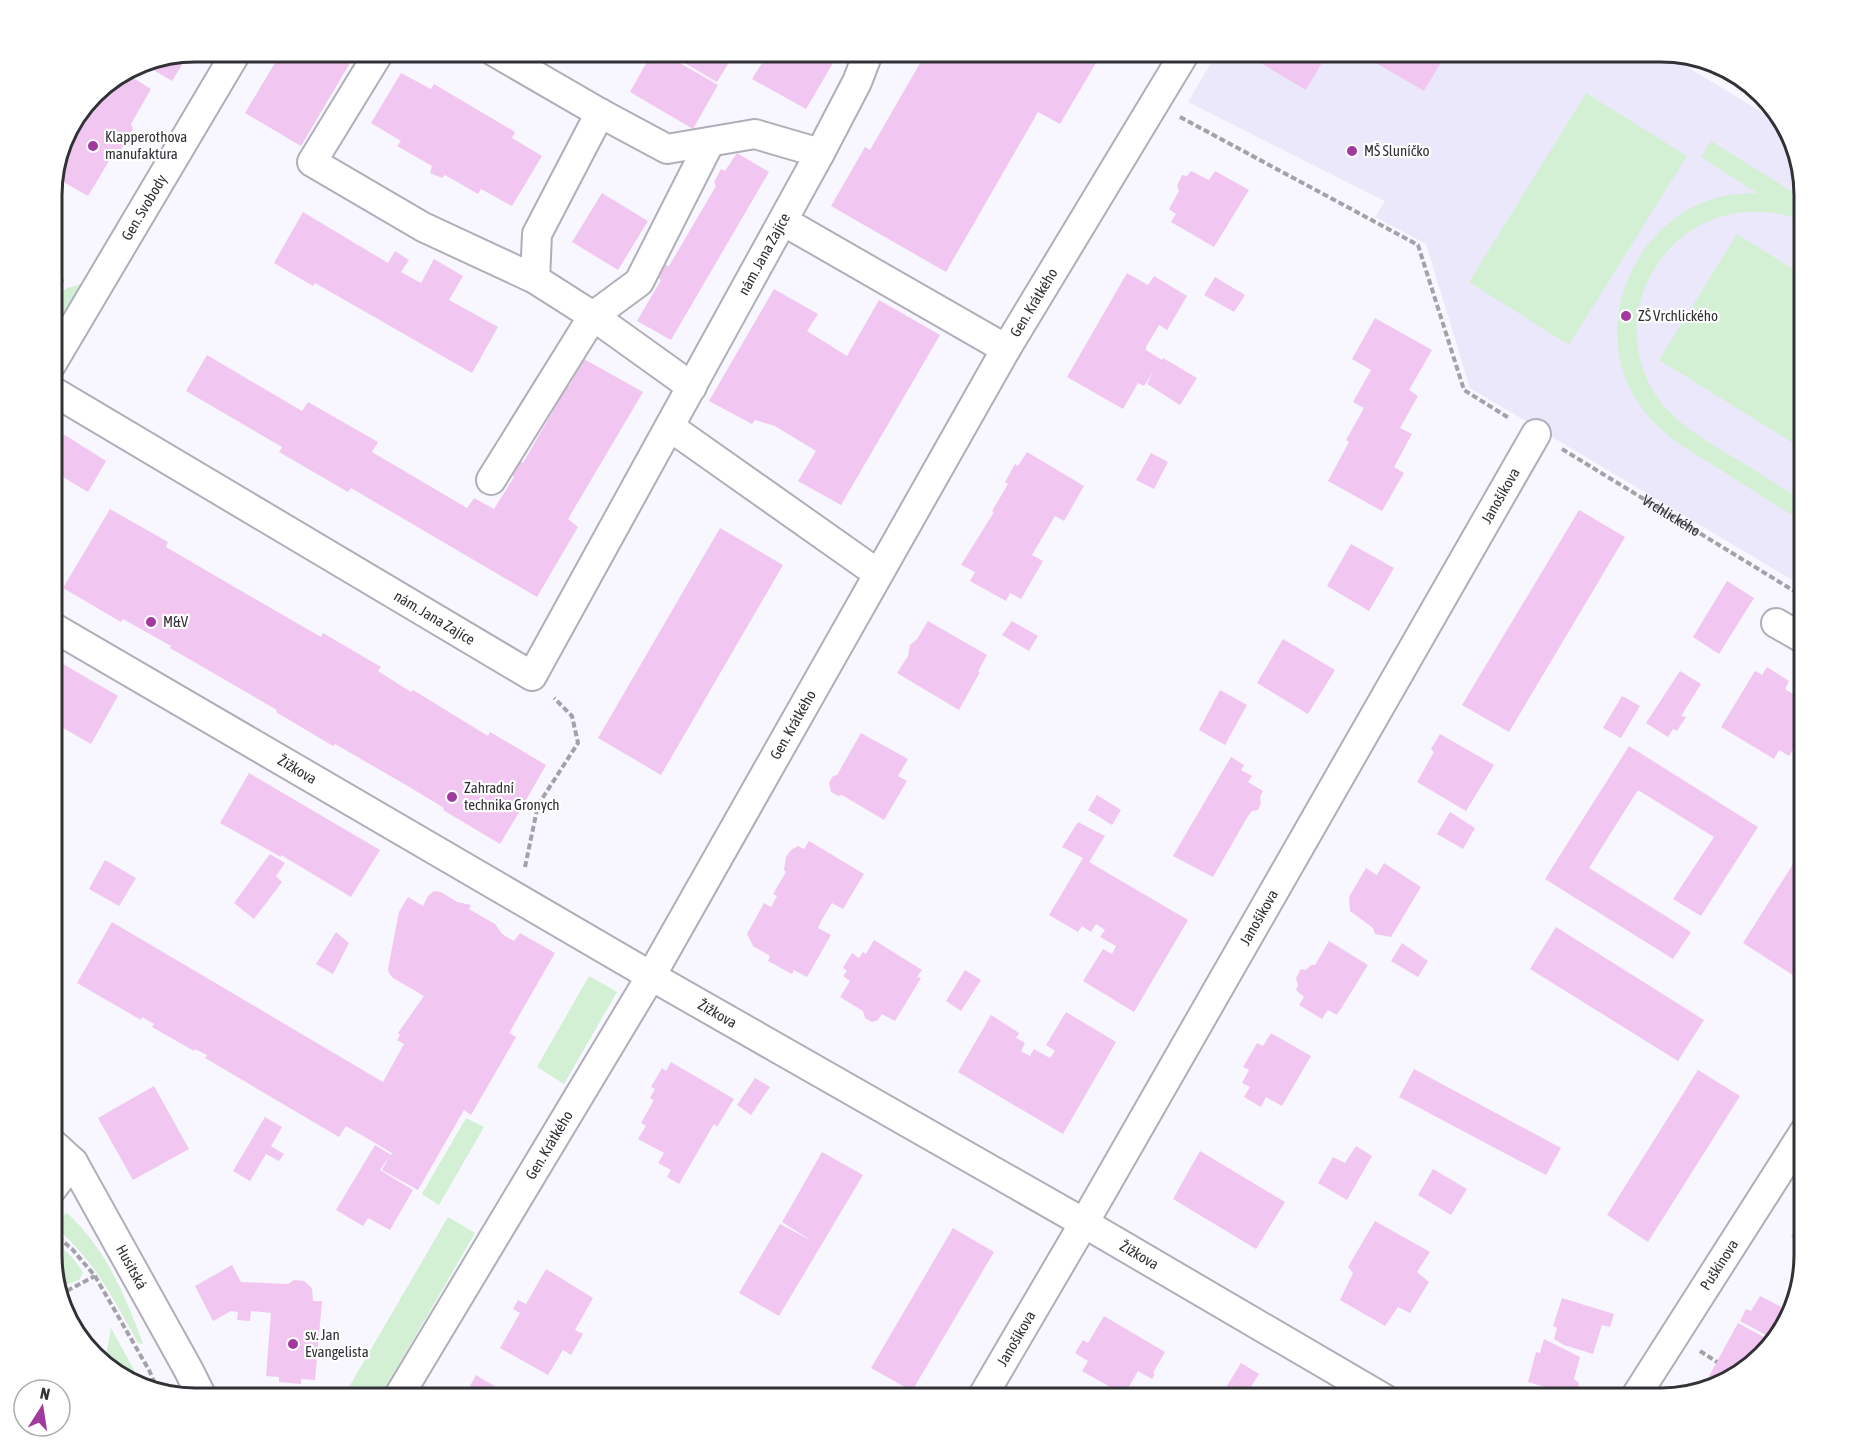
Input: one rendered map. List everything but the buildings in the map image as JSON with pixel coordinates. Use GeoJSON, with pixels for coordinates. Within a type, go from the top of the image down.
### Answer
{"type":"FeatureCollection","features":[{"type":"Feature","properties":{"kind":"street","name":"Gen. Svobody"},"geometry":{"type":"LineString","coordinates":[[62,346],[230,62]]}},
{"type":"Feature","properties":{"kind":"street"},"geometry":{"type":"LineString","coordinates":[[373,62],[312,162],[423,227],[535,279],[592,316],[692,387]]}},
{"type":"Feature","properties":{"kind":"street"},"geometry":{"type":"LineString","coordinates":[[512,62],[667,149],[755,134],[820,153]]}},
{"type":"Feature","properties":{"kind":"street","name":"nám. Jana Zajíce"},"geometry":{"type":"LineString","coordinates":[[62,397],[532,676],[820,153],[857,82],[865,62]]}},
{"type":"Feature","properties":{"kind":"street","name":"Gen. Krátkého"},"geometry":{"type":"LineString","coordinates":[[404,1388],[651,976],[877,573],[1006,349],[1180,62]]}},
{"type":"Feature","properties":{"kind":"street"},"geometry":{"type":"LineString","coordinates":[[535,279],[537,234],[600,113]]}},
{"type":"Feature","properties":{"kind":"street"},"geometry":{"type":"LineString","coordinates":[[491,480],[592,316],[639,282],[711,142]]}},
{"type":"Feature","properties":{"kind":"street"},"geometry":{"type":"LineString","coordinates":[[783,221],[1006,349]]}},
{"type":"Feature","properties":{"kind":"street"},"geometry":{"type":"LineString","coordinates":[[670,427],[877,573]]}},
{"type":"Feature","properties":{"kind":"street","name":"Janošíkova"},"geometry":{"type":"LineString","coordinates":[[987,1388],[1536,434]]}},
{"type":"Feature","properties":{"kind":"street"},"geometry":{"type":"LineString","coordinates":[[1776,623],[1794,633]]}},
{"type":"Feature","properties":{"kind":"street","name":"Žižkova"},"geometry":{"type":"LineString","coordinates":[[62,632],[651,976],[1084,1223],[1366,1388]]}},
{"type":"Feature","properties":{"kind":"street","name":"Puškinova"},"geometry":{"type":"LineString","coordinates":[[1641,1388],[1794,1148]]}},
{"type":"Feature","properties":{"kind":"street","name":"Husitská"},"geometry":{"type":"LineString","coordinates":[[62,1152],[73,1162],[198,1388]]}},
{"type":"Feature","properties":{"kind":"street"},"geometry":{"type":"LineString","coordinates":[[62,1176],[73,1162]]}},
{"type":"Feature","properties":{"kind":"path","name":"Vrchlického"},"geometry":{"type":"LineString","coordinates":[[1156,104],[1418,245],[1464,390],[1794,591]]}},
{"type":"Feature","properties":{"kind":"path"},"geometry":{"type":"LineString","coordinates":[[525,868],[538,805],[578,744],[572,716],[532,676]]}},
{"type":"Feature","properties":{"kind":"path"},"geometry":{"type":"LineString","coordinates":[[62,1241],[95,1276],[154,1382]]}},
{"type":"Feature","properties":{"kind":"path"},"geometry":{"type":"LineString","coordinates":[[67,1291],[95,1276]]}},
{"type":"Feature","properties":{"kind":"path"},"geometry":{"type":"LineString","coordinates":[[1695,1348],[1717,1362]]}},
{"type":"Feature","properties":{"kind":"shaded area","name":"ZŠ Vrchlického"},"geometry":{"type":"Polygon","coordinates":[[[1212,62],[1661,62],[1682,64],[1768,116],[1786,152],[1791,168],[1794,194],[1794,581],[1470,388],[1426,244],[1375,217],[1385,201],[1188,102],[1212,62]]]}},
{"type":"Feature","properties":{"kind":"green space"},"geometry":{"type":"Polygon","coordinates":[[[1586,93],[1687,156],[1569,345],[1469,282],[1586,93]]]}},
{"type":"Feature","properties":{"kind":"green space"},"geometry":{"type":"Polygon","coordinates":[[[1711,141],[1794,193],[1794,218],[1763,212],[1737,213],[1710,221],[1686,234],[1667,252],[1652,274],[1641,298],[1637,325],[1639,352],[1647,379],[1655,395],[1666,408],[1693,432],[1794,494],[1794,515],[1687,449],[1651,420],[1628,384],[1619,355],[1617,326],[1622,297],[1632,269],[1648,244],[1669,223],[1695,206],[1726,196],[1757,193],[1701,157],[1711,141]]]}},
{"type":"Feature","properties":{"kind":"green space"},"geometry":{"type":"Polygon","coordinates":[[[1737,234],[1794,270],[1794,444],[1659,360],[1737,234]]]}},
{"type":"Feature","properties":{"kind":"green space"},"geometry":{"type":"Polygon","coordinates":[[[81,284],[62,315],[62,292],[67,288],[81,284]]]}},
{"type":"Feature","properties":{"kind":"green space"},"geometry":{"type":"Polygon","coordinates":[[[589,976],[617,992],[564,1084],[537,1067],[589,976]]]}},
{"type":"Feature","properties":{"kind":"green space"},"geometry":{"type":"Polygon","coordinates":[[[466,1118],[484,1127],[439,1205],[422,1194],[466,1118]]]}},
{"type":"Feature","properties":{"kind":"green space"},"geometry":{"type":"Polygon","coordinates":[[[67,1213],[93,1241],[122,1291],[143,1344],[138,1343],[101,1279],[79,1250],[62,1234],[62,1216],[67,1213]]]}},
{"type":"Feature","properties":{"kind":"green space"},"geometry":{"type":"Polygon","coordinates":[[[448,1217],[475,1233],[385,1388],[348,1388],[448,1217]]]}},
{"type":"Feature","properties":{"kind":"green space"},"geometry":{"type":"Polygon","coordinates":[[[62,1249],[70,1255],[83,1273],[79,1280],[65,1285],[62,1249]]]}},
{"type":"Feature","properties":{"kind":"green space"},"geometry":{"type":"Polygon","coordinates":[[[111,1328],[137,1375],[128,1371],[106,1355],[111,1328]]]}},
{"type":"Feature","properties":{"kind":"place","name":"Klapperothova manufaktura"},"geometry":{"type":"Point","coordinates":[93,146]}},
{"type":"Feature","properties":{"kind":"place","name":"MŠ Sluníčko"},"geometry":{"type":"Point","coordinates":[1352,151]}},
{"type":"Feature","properties":{"kind":"place","name":"ZŠ Vrchlického"},"geometry":{"type":"Point","coordinates":[1626,316]}},
{"type":"Feature","properties":{"kind":"place","name":"M&V"},"geometry":{"type":"Point","coordinates":[151,622]}},
{"type":"Feature","properties":{"kind":"place","name":"Zahradní technika Gronych"},"geometry":{"type":"Point","coordinates":[452,797]}},
{"type":"Feature","properties":{"kind":"place","name":"sv. Jan Evangelista"},"geometry":{"type":"Point","coordinates":[293,1344]}}]}
